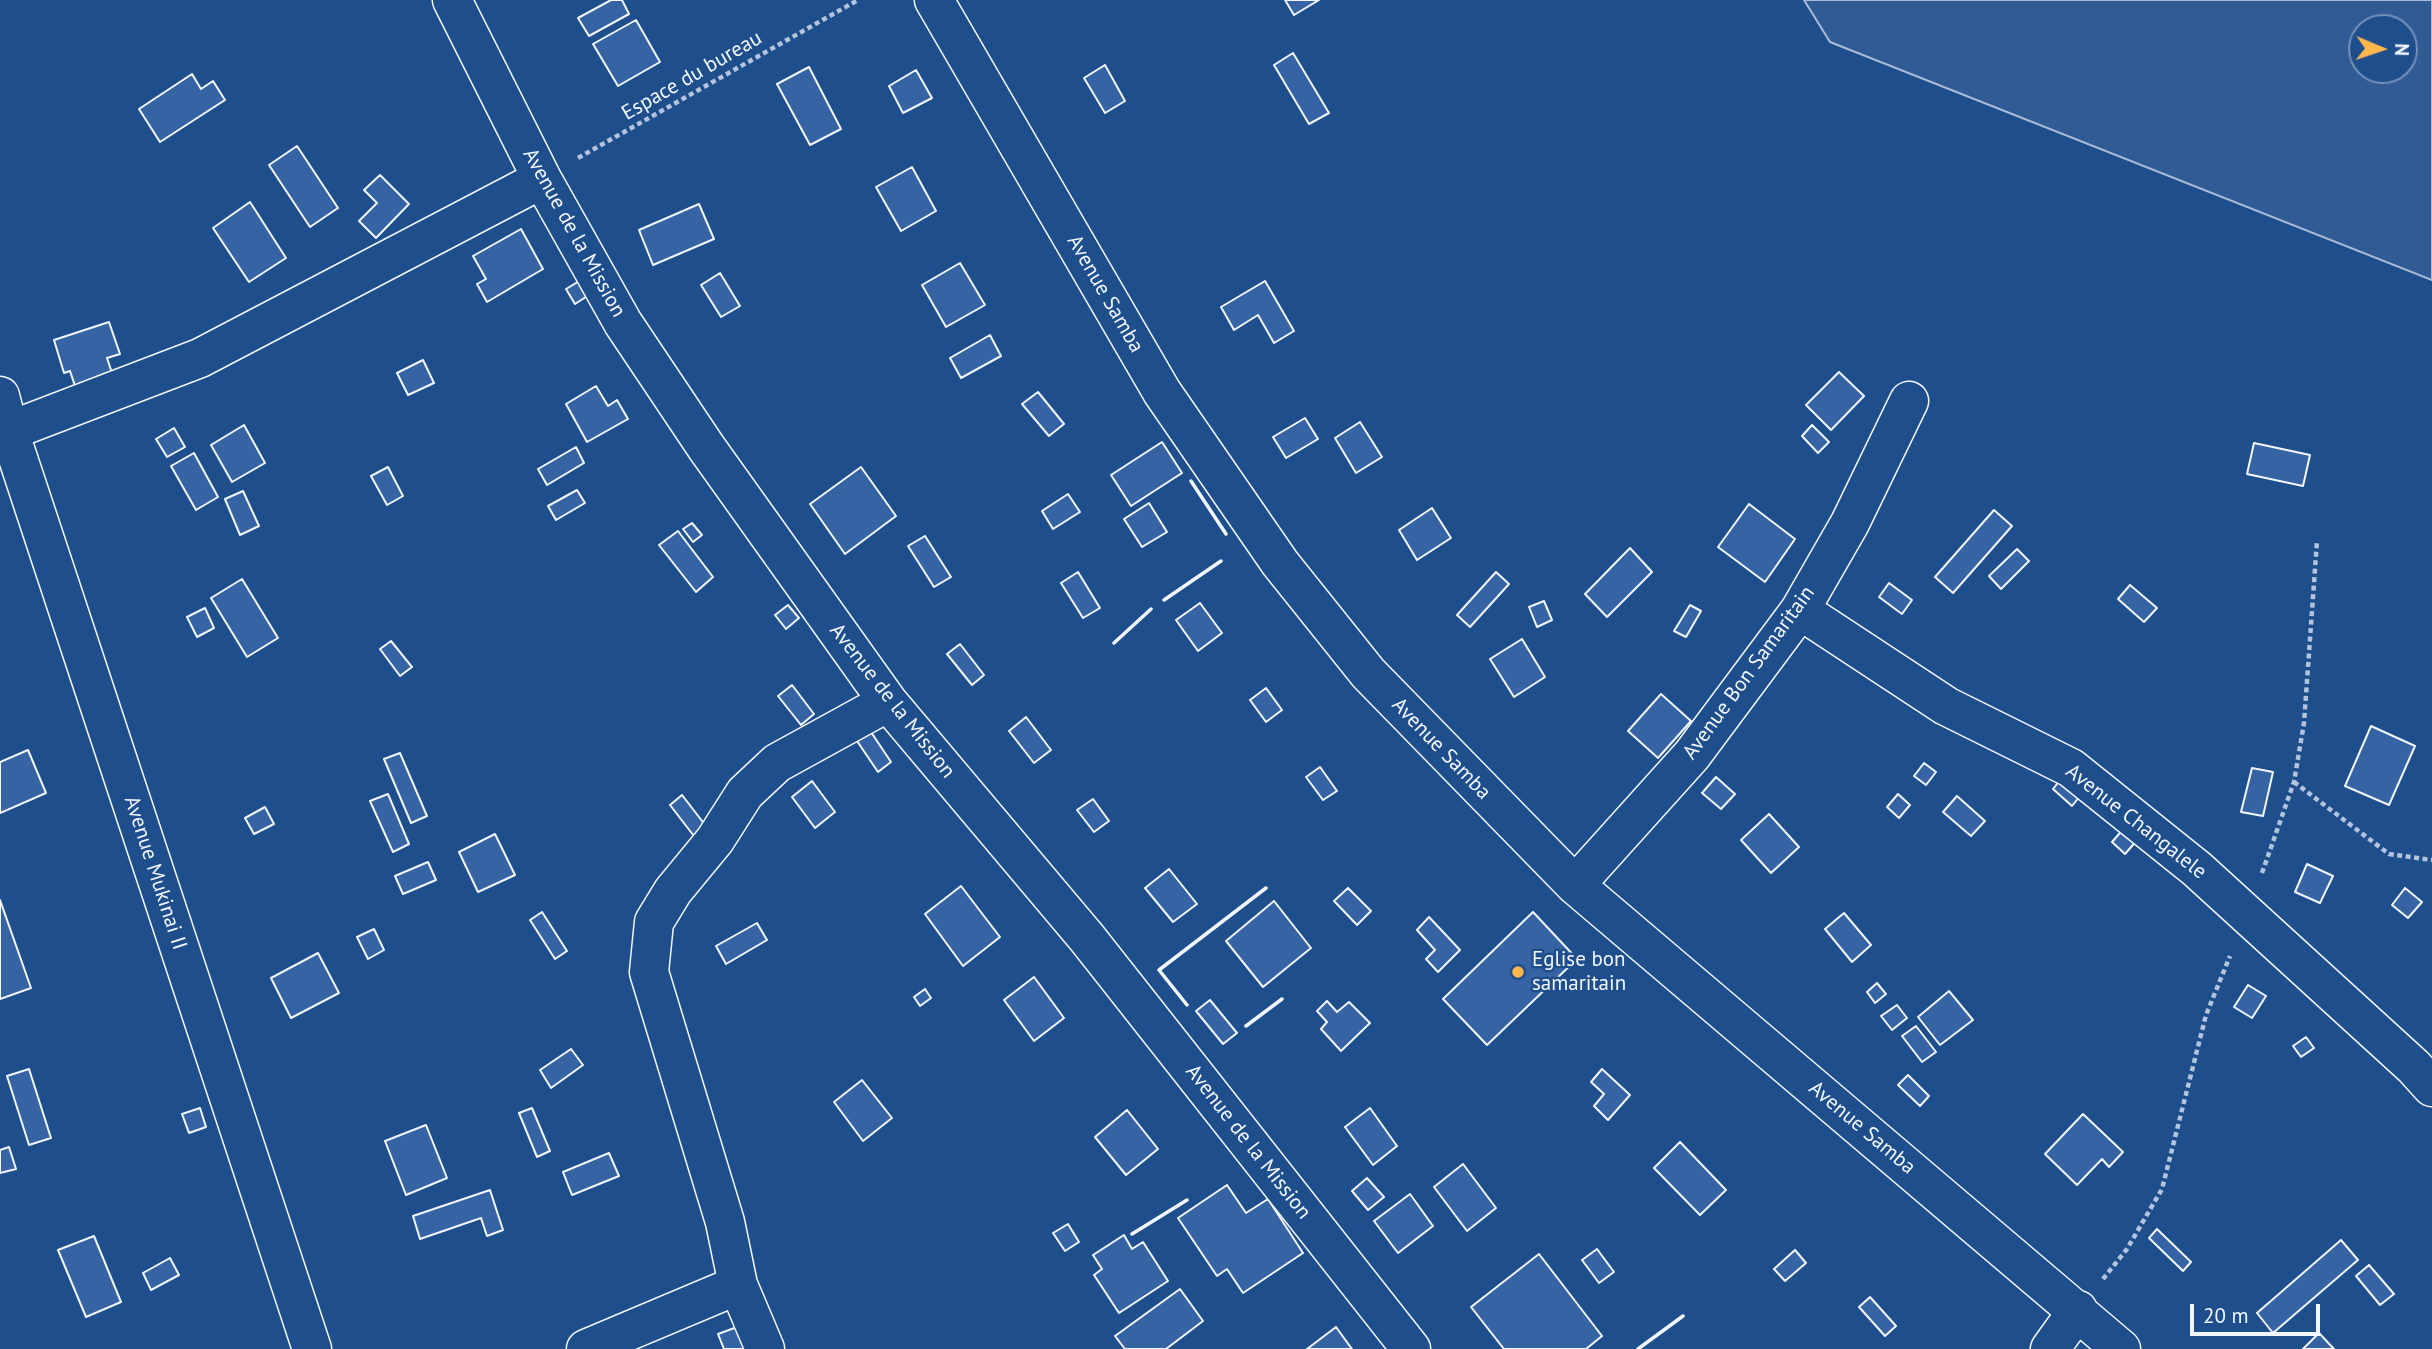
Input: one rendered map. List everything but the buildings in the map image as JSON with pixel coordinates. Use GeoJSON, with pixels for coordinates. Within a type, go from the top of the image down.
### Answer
{"type":"FeatureCollection","features":[{"type":"Feature","properties":{"kind":"street","name":"Avenue de la Mission"},"geometry":{"type":"LineString","coordinates":[[452,0],[542,179],[623,323],[706,447],[888,702],[1087,938],[1411,1349]]}},
{"type":"Feature","properties":{"kind":"street","name":"Avenue Samba"},"geometry":{"type":"LineString","coordinates":[[934,0],[1162,392],[1280,563],[1368,673],[1575,885],[2121,1349]]}},
{"type":"Feature","properties":{"kind":"street"},"geometry":{"type":"LineString","coordinates":[[5,414],[200,358],[542,179]]}},
{"type":"Feature","properties":{"kind":"street","name":"Avenue Bon Samaritain"},"geometry":{"type":"LineString","coordinates":[[1575,885],[1692,755],[1800,610],[1850,523],[1909,401]]}},
{"type":"Feature","properties":{"kind":"street","name":"Avenue Mukinai II"},"geometry":{"type":"LineString","coordinates":[[5,414],[312,1349]]}},
{"type":"Feature","properties":{"kind":"street","name":"Avenue Changalele"},"geometry":{"type":"LineString","coordinates":[[1800,610],[1946,706],[2071,768],[2197,869],[2414,1067],[2432,1087]]}},
{"type":"Feature","properties":{"kind":"street"},"geometry":{"type":"LineString","coordinates":[[765,1349],[738,1284],[725,1222],[649,972],[654,922],[673,891],[715,840],[745,793],[776,763],[888,702]]}},
{"type":"Feature","properties":{"kind":"street"},"geometry":{"type":"LineString","coordinates":[[586,1349],[738,1284]]}},
{"type":"Feature","properties":{"kind":"street"},"geometry":{"type":"LineString","coordinates":[[2050,1349],[2078,1310]]}},
{"type":"Feature","properties":{"kind":"path","name":"Espace du bureau"},"geometry":{"type":"LineString","coordinates":[[542,179],[858,0]]}},
{"type":"Feature","properties":{"kind":"path"},"geometry":{"type":"LineString","coordinates":[[2294,782],[2389,854],[2432,860]]}},
{"type":"Feature","properties":{"kind":"shaded area"},"geometry":{"type":"Polygon","coordinates":[[[1804,0],[2432,0],[2432,280],[1830,42],[1804,0]]]}},
{"type":"Feature","properties":{"kind":"wall"},"geometry":{"type":"LineString","coordinates":[[1191,481],[1226,534]]}},
{"type":"Feature","properties":{"kind":"wall"},"geometry":{"type":"LineString","coordinates":[[1164,600],[1221,561]]}},
{"type":"Feature","properties":{"kind":"wall"},"geometry":{"type":"LineString","coordinates":[[1114,643],[1151,609]]}},
{"type":"Feature","properties":{"kind":"wall"},"geometry":{"type":"LineString","coordinates":[[1187,1005],[1159,970],[1266,888]]}},
{"type":"Feature","properties":{"kind":"wall"},"geometry":{"type":"LineString","coordinates":[[1246,1026],[1282,999]]}},
{"type":"Feature","properties":{"kind":"wall"},"geometry":{"type":"LineString","coordinates":[[1132,1234],[1187,1200]]}},
{"type":"Feature","properties":{"kind":"wall"},"geometry":{"type":"LineString","coordinates":[[1638,1349],[1683,1316]]}},
{"type":"Feature","properties":{"kind":"place","name":"Eglise bon samaritain"},"geometry":{"type":"Point","coordinates":[1518,972]}}]}
